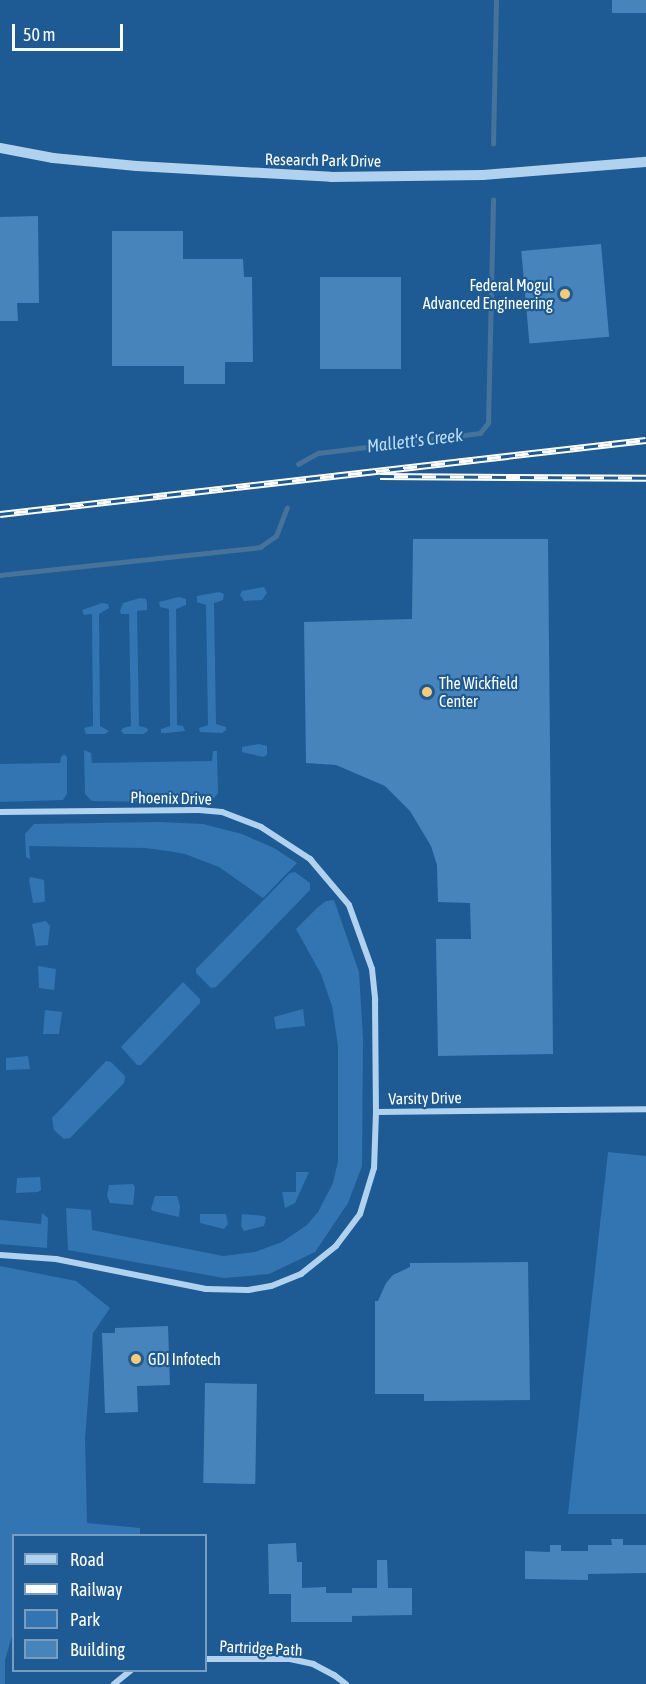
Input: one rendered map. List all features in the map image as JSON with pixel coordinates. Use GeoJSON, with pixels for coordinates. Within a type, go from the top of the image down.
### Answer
{"type":"FeatureCollection","features":[{"type":"Feature","properties":{"kind":"street","name":"Research Park Drive"},"geometry":{"type":"LineString","coordinates":[[0,148],[53,158],[137,166],[331,177],[483,175],[646,162]]}},
{"type":"Feature","properties":{"kind":"street","name":"Phoenix Drive"},"geometry":{"type":"LineString","coordinates":[[0,812],[199,810],[222,812],[261,826],[310,859],[349,905],[372,969],[375,1000],[376,1112]]}},
{"type":"Feature","properties":{"kind":"street","name":"Varsity Drive"},"geometry":{"type":"LineString","coordinates":[[0,1255],[56,1259],[206,1289],[248,1290],[271,1286],[301,1274],[336,1246],[360,1214],[374,1168],[376,1112],[646,1109]]}},
{"type":"Feature","properties":{"kind":"street","name":"Partridge Path"},"geometry":{"type":"LineString","coordinates":[[207,1659],[290,1659],[312,1664],[346,1684]]}},
{"type":"Feature","properties":{"kind":"street"},"geometry":{"type":"LineString","coordinates":[[114,1684],[130,1672]]}},
{"type":"Feature","properties":{"kind":"green space"},"geometry":{"type":"Polygon","coordinates":[[[264,587],[267,593],[262,600],[244,601],[240,595],[242,591],[264,587]]]}},
{"type":"Feature","properties":{"kind":"green space"},"geometry":{"type":"Polygon","coordinates":[[[219,592],[224,594],[223,600],[214,603],[216,724],[226,727],[226,730],[222,733],[200,732],[199,728],[208,725],[206,605],[197,602],[197,596],[219,592]]]}},
{"type":"Feature","properties":{"kind":"green space"},"geometry":{"type":"Polygon","coordinates":[[[179,597],[186,599],[186,605],[176,609],[177,725],[183,726],[185,731],[161,733],[161,729],[170,726],[169,609],[160,607],[159,602],[179,597]]]}},
{"type":"Feature","properties":{"kind":"green space"},"geometry":{"type":"Polygon","coordinates":[[[140,598],[146,599],[147,610],[137,611],[139,726],[147,728],[148,731],[143,734],[124,734],[121,731],[123,728],[131,726],[129,614],[121,614],[120,611],[123,603],[140,598]]]}},
{"type":"Feature","properties":{"kind":"green space"},"geometry":{"type":"Polygon","coordinates":[[[102,603],[108,604],[109,608],[99,614],[100,726],[109,731],[105,734],[86,734],[84,728],[93,726],[92,614],[84,615],[82,610],[102,603]]]}},
{"type":"Feature","properties":{"kind":"green space"},"geometry":{"type":"Polygon","coordinates":[[[259,744],[267,746],[267,755],[263,757],[242,752],[242,747],[259,744]]]}},
{"type":"Feature","properties":{"kind":"green space"},"geometry":{"type":"Polygon","coordinates":[[[84,750],[91,753],[92,763],[212,761],[213,751],[217,751],[218,793],[210,803],[92,801],[85,794],[84,750]]]}},
{"type":"Feature","properties":{"kind":"green space"},"geometry":{"type":"Polygon","coordinates":[[[64,754],[67,757],[67,794],[63,800],[0,802],[0,764],[60,763],[64,754]]]}},
{"type":"Feature","properties":{"kind":"green space"},"geometry":{"type":"Polygon","coordinates":[[[159,822],[203,824],[242,834],[274,848],[297,863],[263,898],[219,867],[185,854],[168,851],[145,848],[29,846],[30,859],[26,857],[25,834],[34,824],[159,822]]]}},
{"type":"Feature","properties":{"kind":"green space"},"geometry":{"type":"Polygon","coordinates":[[[295,872],[310,883],[310,890],[216,987],[211,988],[196,973],[196,969],[290,873],[295,872]]]}},
{"type":"Feature","properties":{"kind":"green space"},"geometry":{"type":"Polygon","coordinates":[[[31,877],[44,880],[45,901],[33,903],[29,879],[31,877]]]}},
{"type":"Feature","properties":{"kind":"green space"},"geometry":{"type":"Polygon","coordinates":[[[334,900],[359,972],[363,1039],[362,1166],[348,1203],[315,1252],[269,1274],[224,1278],[68,1250],[66,1208],[91,1210],[92,1230],[223,1256],[255,1252],[282,1242],[307,1225],[318,1212],[333,1183],[338,1161],[338,1046],[332,1006],[321,974],[296,929],[318,907],[326,901],[334,900]]]}},
{"type":"Feature","properties":{"kind":"green space"},"geometry":{"type":"Polygon","coordinates":[[[46,921],[50,926],[48,945],[36,946],[32,924],[46,921]]]}},
{"type":"Feature","properties":{"kind":"green space"},"geometry":{"type":"Polygon","coordinates":[[[38,966],[56,969],[54,990],[39,988],[38,966]]]}},
{"type":"Feature","properties":{"kind":"green space"},"geometry":{"type":"Polygon","coordinates":[[[183,982],[200,999],[200,1003],[141,1065],[137,1065],[121,1047],[183,982]]]}},
{"type":"Feature","properties":{"kind":"green space"},"geometry":{"type":"Polygon","coordinates":[[[303,1009],[305,1026],[276,1029],[274,1017],[303,1009]]]}},
{"type":"Feature","properties":{"kind":"green space"},"geometry":{"type":"Polygon","coordinates":[[[45,1010],[62,1012],[59,1034],[43,1034],[45,1010]]]}},
{"type":"Feature","properties":{"kind":"green space"},"geometry":{"type":"Polygon","coordinates":[[[28,1056],[30,1069],[6,1070],[6,1058],[28,1056]]]}},
{"type":"Feature","properties":{"kind":"green space"},"geometry":{"type":"Polygon","coordinates":[[[106,1061],[111,1062],[125,1076],[124,1083],[70,1138],[64,1139],[54,1130],[52,1118],[106,1061]]]}},
{"type":"Feature","properties":{"kind":"green space"},"geometry":{"type":"Polygon","coordinates":[[[608,1152],[646,1156],[646,1514],[568,1514],[608,1152]]]}},
{"type":"Feature","properties":{"kind":"green space"},"geometry":{"type":"Polygon","coordinates":[[[296,1172],[309,1172],[295,1203],[285,1208],[282,1192],[296,1192],[296,1172]]]}},
{"type":"Feature","properties":{"kind":"green space"},"geometry":{"type":"Polygon","coordinates":[[[40,1177],[41,1190],[38,1192],[16,1193],[17,1178],[40,1177]]]}},
{"type":"Feature","properties":{"kind":"green space"},"geometry":{"type":"Polygon","coordinates":[[[133,1184],[135,1187],[133,1205],[110,1203],[107,1196],[109,1185],[133,1184]]]}},
{"type":"Feature","properties":{"kind":"green space"},"geometry":{"type":"Polygon","coordinates":[[[155,1196],[177,1196],[180,1206],[179,1217],[153,1211],[151,1209],[155,1196]]]}},
{"type":"Feature","properties":{"kind":"green space"},"geometry":{"type":"Polygon","coordinates":[[[42,1213],[48,1218],[47,1248],[0,1244],[0,1220],[41,1224],[42,1213]]]}},
{"type":"Feature","properties":{"kind":"green space"},"geometry":{"type":"Polygon","coordinates":[[[200,1214],[226,1214],[228,1224],[224,1229],[200,1223],[200,1214]]]}},
{"type":"Feature","properties":{"kind":"green space"},"geometry":{"type":"Polygon","coordinates":[[[242,1214],[264,1216],[266,1218],[264,1226],[244,1231],[241,1226],[242,1214]]]}},
{"type":"Feature","properties":{"kind":"green space"},"geometry":{"type":"Polygon","coordinates":[[[0,1266],[76,1281],[110,1308],[93,1333],[85,1439],[87,1523],[140,1528],[140,1534],[12,1534],[12,1636],[5,1660],[5,1684],[0,1684],[0,1266]]]}},
{"type":"Feature","properties":{"kind":"building"},"geometry":{"type":"Polygon","coordinates":[[[612,0],[646,0],[646,13],[612,13],[612,0]]]}},
{"type":"Feature","properties":{"kind":"building"},"geometry":{"type":"Polygon","coordinates":[[[38,216],[39,303],[17,303],[18,321],[0,321],[0,217],[38,216]]]}},
{"type":"Feature","properties":{"kind":"building"},"geometry":{"type":"Polygon","coordinates":[[[112,231],[183,231],[183,259],[243,259],[244,277],[252,277],[253,362],[225,362],[225,384],[184,384],[184,366],[112,366],[112,231]]]}},
{"type":"Feature","properties":{"kind":"building","name":"Federal Mogul Advanced Engineering"},"geometry":{"type":"Polygon","coordinates":[[[601,244],[609,337],[529,344],[521,251],[601,244]]]}},
{"type":"Feature","properties":{"kind":"building"},"geometry":{"type":"Polygon","coordinates":[[[320,277],[401,277],[401,369],[320,369],[320,277]]]}},
{"type":"Feature","properties":{"kind":"building","name":"The Wickfield Center"},"geometry":{"type":"Polygon","coordinates":[[[413,539],[548,539],[553,1054],[438,1056],[436,939],[471,939],[470,903],[438,902],[437,865],[431,846],[410,811],[385,786],[336,765],[306,763],[304,622],[412,619],[413,539]]]}},
{"type":"Feature","properties":{"kind":"building"},"geometry":{"type":"Polygon","coordinates":[[[528,1262],[530,1400],[424,1401],[424,1394],[375,1394],[375,1301],[378,1301],[386,1283],[393,1275],[410,1267],[410,1263],[528,1262]]]}},
{"type":"Feature","properties":{"kind":"building","name":"GDI Infotech"},"geometry":{"type":"Polygon","coordinates":[[[168,1326],[170,1385],[137,1386],[138,1412],[105,1413],[102,1333],[115,1333],[115,1328],[168,1326]]]}},
{"type":"Feature","properties":{"kind":"building"},"geometry":{"type":"Polygon","coordinates":[[[205,1383],[257,1384],[255,1484],[203,1483],[205,1383]]]}},
{"type":"Feature","properties":{"kind":"building"},"geometry":{"type":"Polygon","coordinates":[[[611,1539],[623,1539],[623,1545],[646,1545],[646,1573],[588,1574],[588,1580],[525,1579],[525,1551],[550,1552],[550,1545],[561,1545],[561,1551],[588,1551],[588,1545],[612,1545],[611,1539]]]}},
{"type":"Feature","properties":{"kind":"building"},"geometry":{"type":"Polygon","coordinates":[[[296,1543],[297,1562],[302,1562],[302,1588],[326,1587],[326,1593],[352,1593],[352,1588],[377,1588],[377,1560],[387,1560],[388,1588],[412,1588],[412,1615],[352,1616],[352,1622],[291,1622],[291,1594],[269,1594],[268,1544],[296,1543]]]}},
{"type":"Feature","properties":{"kind":"waterway","name":"Mallett's Creek"},"geometry":{"type":"LineString","coordinates":[[493,144],[496,0]]}},
{"type":"Feature","properties":{"kind":"waterway","name":"Mallett's Creek"},"geometry":{"type":"LineString","coordinates":[[298,464],[318,453],[480,433],[488,423],[493,200]]}},
{"type":"Feature","properties":{"kind":"waterway","name":"Mallett's Creek"},"geometry":{"type":"LineString","coordinates":[[0,575],[260,547],[276,536],[287,508]]}},
{"type":"Feature","properties":{"kind":"railway"},"geometry":{"type":"LineString","coordinates":[[0,514],[646,440]]}},
{"type":"Feature","properties":{"kind":"railway"},"geometry":{"type":"LineString","coordinates":[[380,476],[646,478]]}},
{"type":"Feature","properties":{"kind":"place","name":"Federal Mogul Advanced Engineering"},"geometry":{"type":"Point","coordinates":[565,294]}},
{"type":"Feature","properties":{"kind":"place","name":"The Wickfield Center"},"geometry":{"type":"Point","coordinates":[427,692]}},
{"type":"Feature","properties":{"kind":"place","name":"GDI Infotech"},"geometry":{"type":"Point","coordinates":[136,1359]}}]}
